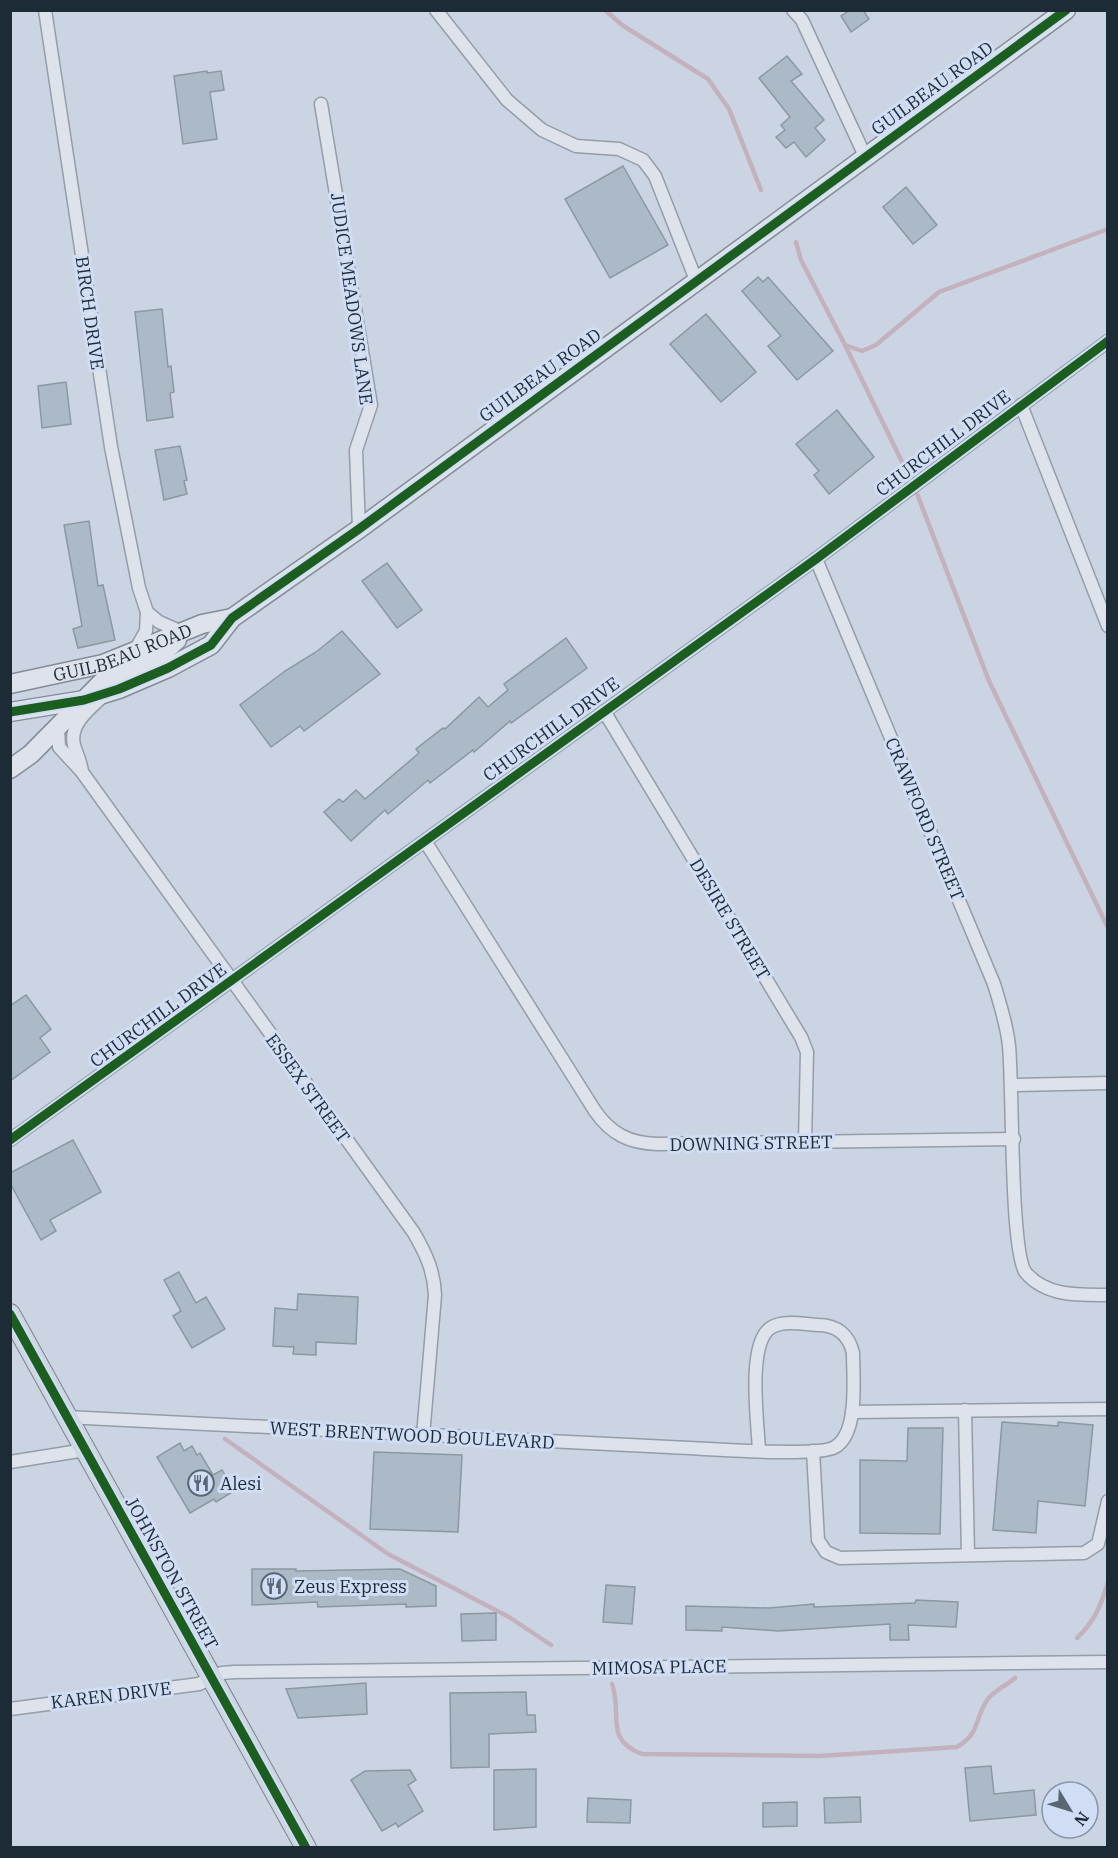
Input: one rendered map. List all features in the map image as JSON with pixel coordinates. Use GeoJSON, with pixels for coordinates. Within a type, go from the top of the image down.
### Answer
{"type":"FeatureCollection","features":[{"type":"Feature","properties":{"kind":"main road","name":"JOHNSTON STREET"},"geometry":{"type":"LineString","coordinates":[[10,1314],[306,1848]]}},
{"type":"Feature","properties":{"kind":"street","name":"BIRCH DRIVE"},"geometry":{"type":"LineString","coordinates":[[45,10],[111,447],[139,588],[147,612]]}},
{"type":"Feature","properties":{"kind":"street"},"geometry":{"type":"LineString","coordinates":[[436,10],[507,100],[542,130],[576,146],[619,149],[643,160],[655,176],[696,280]]}},
{"type":"Feature","properties":{"kind":"street"},"geometry":{"type":"LineString","coordinates":[[793,10],[802,20],[865,156]]}},
{"type":"Feature","properties":{"kind":"street","name":"GUILBEAU ROAD"},"geometry":{"type":"LineString","coordinates":[[10,712],[84,700],[106,693],[168,668],[211,645],[232,618],[359,529],[1066,10]]}},
{"type":"Feature","properties":{"kind":"street","name":"JUDICE MEADOWS LANE"},"geometry":{"type":"LineString","coordinates":[[321,104],[372,405],[356,450],[359,529]]}},
{"type":"Feature","properties":{"kind":"street","name":"CHURCHILL DRIVE"},"geometry":{"type":"LineString","coordinates":[[10,1140],[816,559],[1107,340]]}},
{"type":"Feature","properties":{"kind":"street"},"geometry":{"type":"LineString","coordinates":[[1021,405],[1107,626]]}},
{"type":"Feature","properties":{"kind":"street","name":"CRAWFORD STREET"},"geometry":{"type":"LineString","coordinates":[[816,559],[994,984],[1009,1044],[1014,1139]]}},
{"type":"Feature","properties":{"kind":"street"},"geometry":{"type":"LineString","coordinates":[[147,612],[171,629],[185,633]]}},
{"type":"Feature","properties":{"kind":"street"},"geometry":{"type":"LineString","coordinates":[[133,653],[146,631],[147,612]]}},
{"type":"Feature","properties":{"kind":"street","name":"GUILBEAU ROAD"},"geometry":{"type":"LineString","coordinates":[[10,684],[84,669],[133,653],[202,624],[232,618]]}},
{"type":"Feature","properties":{"kind":"street"},"geometry":{"type":"LineString","coordinates":[[10,769],[58,728],[107,677],[158,657],[185,633]]}},
{"type":"Feature","properties":{"kind":"street","name":"ESSEX STREET"},"geometry":{"type":"LineString","coordinates":[[82,772],[80,757],[74,744],[75,731],[80,719],[106,693]]}},
{"type":"Feature","properties":{"kind":"street","name":"DESIRE STREET"},"geometry":{"type":"LineString","coordinates":[[604,711],[801,1037],[807,1052],[805,1142]]}},
{"type":"Feature","properties":{"kind":"street","name":"ESSEX STREET"},"geometry":{"type":"LineString","coordinates":[[58,728],[59,747],[82,772],[231,982],[414,1233],[427,1256],[434,1279],[435,1295],[423,1436]]}},
{"type":"Feature","properties":{"kind":"street","name":"DOWNING STREET"},"geometry":{"type":"LineString","coordinates":[[425,841],[595,1111],[611,1131],[630,1140],[657,1144],[1014,1139]]}},
{"type":"Feature","properties":{"kind":"street"},"geometry":{"type":"LineString","coordinates":[[1012,1085],[1107,1083]]}},
{"type":"Feature","properties":{"kind":"street"},"geometry":{"type":"LineString","coordinates":[[1014,1139],[1015,1218],[1022,1267],[1036,1281],[1059,1293],[1107,1295]]}},
{"type":"Feature","properties":{"kind":"street","name":"WEST BRENTWOOD BOULEVARD"},"geometry":{"type":"LineString","coordinates":[[66,1417],[759,1451],[833,1449],[842,1443],[850,1429],[852,1412],[854,1353],[845,1335],[828,1325],[779,1324],[771,1327],[759,1342],[756,1353],[759,1451]]}},
{"type":"Feature","properties":{"kind":"street"},"geometry":{"type":"LineString","coordinates":[[852,1412],[1107,1409]]}},
{"type":"Feature","properties":{"kind":"street"},"geometry":{"type":"LineString","coordinates":[[965,1410],[968,1555]]}},
{"type":"Feature","properties":{"kind":"street"},"geometry":{"type":"LineString","coordinates":[[10,1462],[85,1450]]}},
{"type":"Feature","properties":{"kind":"street"},"geometry":{"type":"LineString","coordinates":[[813,1451],[818,1540],[826,1552],[840,1558],[1090,1551],[1100,1538],[1107,1501]]}},
{"type":"Feature","properties":{"kind":"street","name":"MIMOSA PLACE"},"geometry":{"type":"LineString","coordinates":[[211,1678],[234,1672],[1107,1662]]}},
{"type":"Feature","properties":{"kind":"street","name":"KAREN DRIVE"},"geometry":{"type":"LineString","coordinates":[[10,1709],[199,1684],[211,1678]]}},
{"type":"Feature","properties":{"kind":"building"},"geometry":{"type":"Polygon","coordinates":[[[850,10],[863,10],[869,19],[851,32],[841,16],[850,10]]]}},
{"type":"Feature","properties":{"kind":"building"},"geometry":{"type":"Polygon","coordinates":[[[787,56],[802,74],[791,81],[824,120],[815,128],[825,140],[806,157],[794,142],[786,148],[776,137],[785,130],[781,125],[790,117],[759,78],[787,56]]]}},
{"type":"Feature","properties":{"kind":"building"},"geometry":{"type":"Polygon","coordinates":[[[207,71],[207,73],[221,71],[224,90],[210,92],[217,139],[183,144],[174,76],[207,71]]]}},
{"type":"Feature","properties":{"kind":"building"},"geometry":{"type":"Polygon","coordinates":[[[623,166],[668,245],[610,278],[565,199],[623,166]]]}},
{"type":"Feature","properties":{"kind":"building"},"geometry":{"type":"Polygon","coordinates":[[[906,187],[937,225],[913,244],[883,207],[906,187]]]}},
{"type":"Feature","properties":{"kind":"building"},"geometry":{"type":"Polygon","coordinates":[[[758,277],[763,282],[768,277],[833,351],[797,380],[768,346],[781,336],[742,291],[758,277]]]}},
{"type":"Feature","properties":{"kind":"building"},"geometry":{"type":"Polygon","coordinates":[[[162,309],[168,367],[171,366],[174,392],[170,393],[173,417],[147,421],[135,312],[162,309]]]}},
{"type":"Feature","properties":{"kind":"building"},"geometry":{"type":"Polygon","coordinates":[[[706,314],[756,372],[721,402],[670,344],[706,314]]]}},
{"type":"Feature","properties":{"kind":"building"},"geometry":{"type":"Polygon","coordinates":[[[66,382],[71,424],[42,428],[38,386],[66,382]]]}},
{"type":"Feature","properties":{"kind":"building"},"geometry":{"type":"Polygon","coordinates":[[[837,410],[874,457],[829,494],[814,475],[819,471],[796,444],[837,410]]]}},
{"type":"Feature","properties":{"kind":"building"},"geometry":{"type":"Polygon","coordinates":[[[180,446],[187,480],[184,481],[187,494],[164,500],[155,450],[180,446]]]}},
{"type":"Feature","properties":{"kind":"building"},"geometry":{"type":"Polygon","coordinates":[[[89,521],[98,586],[103,585],[115,640],[78,648],[73,629],[82,626],[64,525],[89,521]]]}},
{"type":"Feature","properties":{"kind":"building"},"geometry":{"type":"Polygon","coordinates":[[[387,563],[422,610],[397,628],[362,581],[387,563]]]}},
{"type":"Feature","properties":{"kind":"building"},"geometry":{"type":"Polygon","coordinates":[[[342,631],[380,674],[304,731],[300,726],[271,747],[240,705],[342,631]]]}},
{"type":"Feature","properties":{"kind":"building"},"geometry":{"type":"Polygon","coordinates":[[[566,638],[587,668],[511,723],[510,721],[474,752],[473,750],[430,783],[428,780],[388,814],[385,810],[351,841],[324,812],[339,799],[343,802],[356,790],[365,799],[419,753],[416,749],[443,728],[445,729],[479,697],[488,707],[508,690],[504,684],[566,638]]]}},
{"type":"Feature","properties":{"kind":"building"},"geometry":{"type":"Polygon","coordinates":[[[26,995],[51,1029],[40,1038],[50,1052],[10,1081],[10,1006],[26,995]]]}},
{"type":"Feature","properties":{"kind":"building"},"geometry":{"type":"Polygon","coordinates":[[[73,1140],[101,1192],[50,1220],[56,1231],[41,1240],[10,1183],[10,1173],[73,1140]]]}},
{"type":"Feature","properties":{"kind":"building"},"geometry":{"type":"Polygon","coordinates":[[[179,1272],[196,1303],[206,1297],[225,1329],[192,1348],[173,1316],[181,1311],[164,1280],[179,1272]]]}},
{"type":"Feature","properties":{"kind":"building"},"geometry":{"type":"Polygon","coordinates":[[[298,1294],[358,1297],[356,1344],[316,1342],[316,1355],[293,1354],[294,1347],[273,1346],[275,1308],[297,1310],[298,1294]]]}},
{"type":"Feature","properties":{"kind":"building"},"geometry":{"type":"Polygon","coordinates":[[[1002,1422],[1058,1426],[1058,1422],[1093,1425],[1085,1506],[1038,1501],[1036,1533],[993,1530],[1002,1422]]]}},
{"type":"Feature","properties":{"kind":"building"},"geometry":{"type":"Polygon","coordinates":[[[908,1428],[943,1428],[940,1534],[860,1533],[860,1460],[907,1461],[908,1428]]]}},
{"type":"Feature","properties":{"kind":"building","name":"Alesi"},"geometry":{"type":"Polygon","coordinates":[[[180,1443],[184,1451],[192,1446],[197,1455],[200,1453],[213,1475],[222,1470],[234,1491],[190,1513],[157,1457],[180,1443]]]}},
{"type":"Feature","properties":{"kind":"building"},"geometry":{"type":"Polygon","coordinates":[[[374,1452],[462,1455],[458,1532],[370,1529],[374,1452]]]}},
{"type":"Feature","properties":{"kind":"building"},"geometry":{"type":"Polygon","coordinates":[[[252,1569],[296,1569],[296,1571],[400,1569],[436,1586],[436,1606],[406,1607],[406,1604],[318,1607],[317,1602],[252,1605],[252,1569]]]}},
{"type":"Feature","properties":{"kind":"building"},"geometry":{"type":"Polygon","coordinates":[[[606,1585],[635,1587],[632,1624],[603,1622],[606,1585]]]}},
{"type":"Feature","properties":{"kind":"building"},"geometry":{"type":"Polygon","coordinates":[[[916,1600],[958,1602],[956,1627],[908,1625],[909,1640],[890,1640],[890,1624],[778,1631],[722,1627],[722,1631],[686,1630],[686,1606],[769,1608],[814,1604],[814,1607],[915,1603],[916,1600]]]}},
{"type":"Feature","properties":{"kind":"building"},"geometry":{"type":"Polygon","coordinates":[[[496,1613],[496,1640],[462,1641],[461,1614],[496,1613]]]}},
{"type":"Feature","properties":{"kind":"building"},"geometry":{"type":"Polygon","coordinates":[[[366,1683],[367,1714],[298,1718],[286,1689],[366,1683]]]}},
{"type":"Feature","properties":{"kind":"building"},"geometry":{"type":"Polygon","coordinates":[[[526,1692],[527,1715],[535,1715],[536,1732],[489,1734],[489,1767],[451,1768],[450,1693],[526,1692]]]}},
{"type":"Feature","properties":{"kind":"building"},"geometry":{"type":"Polygon","coordinates":[[[991,1766],[994,1794],[1034,1790],[1036,1815],[970,1821],[965,1768],[991,1766]]]}},
{"type":"Feature","properties":{"kind":"building"},"geometry":{"type":"Polygon","coordinates":[[[536,1769],[536,1827],[494,1830],[494,1770],[536,1769]]]}},
{"type":"Feature","properties":{"kind":"building"},"geometry":{"type":"Polygon","coordinates":[[[410,1770],[416,1780],[408,1785],[423,1811],[398,1827],[396,1823],[382,1831],[351,1780],[365,1771],[410,1770]]]}},
{"type":"Feature","properties":{"kind":"building"},"geometry":{"type":"Polygon","coordinates":[[[860,1797],[861,1822],[825,1823],[824,1798],[860,1797]]]}},
{"type":"Feature","properties":{"kind":"building"},"geometry":{"type":"Polygon","coordinates":[[[588,1798],[631,1800],[630,1823],[587,1822],[588,1798]]]}},
{"type":"Feature","properties":{"kind":"building"},"geometry":{"type":"Polygon","coordinates":[[[797,1802],[797,1826],[763,1827],[763,1803],[797,1802]]]}},
{"type":"Feature","properties":{"kind":"waterway"},"geometry":{"type":"LineString","coordinates":[[605,10],[622,25],[708,79],[729,109],[761,190]]}},
{"type":"Feature","properties":{"kind":"waterway"},"geometry":{"type":"LineString","coordinates":[[796,242],[801,260],[845,345],[862,351],[876,345],[939,292],[1108,229]]}},
{"type":"Feature","properties":{"kind":"waterway"},"geometry":{"type":"LineString","coordinates":[[845,345],[907,472]]}},
{"type":"Feature","properties":{"kind":"waterway"},"geometry":{"type":"LineString","coordinates":[[916,491],[989,681],[1108,928]]}},
{"type":"Feature","properties":{"kind":"waterway"},"geometry":{"type":"LineString","coordinates":[[225,1439],[388,1554],[509,1617],[551,1645]]}},
{"type":"Feature","properties":{"kind":"waterway"},"geometry":{"type":"LineString","coordinates":[[1077,1638],[1097,1612],[1108,1582]]}},
{"type":"Feature","properties":{"kind":"waterway"},"geometry":{"type":"LineString","coordinates":[[612,1684],[618,1733],[622,1741],[642,1754],[820,1756],[957,1747],[965,1742],[974,1731],[988,1699],[1015,1678]]}},
{"type":"Feature","properties":{"kind":"cycle path"},"geometry":{"type":"LineString","coordinates":[[10,712],[84,700],[119,689],[168,668],[211,645],[232,618],[359,529],[1066,10]]}},
{"type":"Feature","properties":{"kind":"cycle path"},"geometry":{"type":"LineString","coordinates":[[10,1140],[816,559],[1108,341]]}},
{"type":"Feature","properties":{"kind":"cycle path"},"geometry":{"type":"LineString","coordinates":[[10,1314],[306,1848]]}},
{"type":"Feature","properties":{"kind":"place","name":"Alesi"},"geometry":{"type":"Point","coordinates":[201,1483]}},
{"type":"Feature","properties":{"kind":"place","name":"Zeus Express"},"geometry":{"type":"Point","coordinates":[274,1586]}}]}
